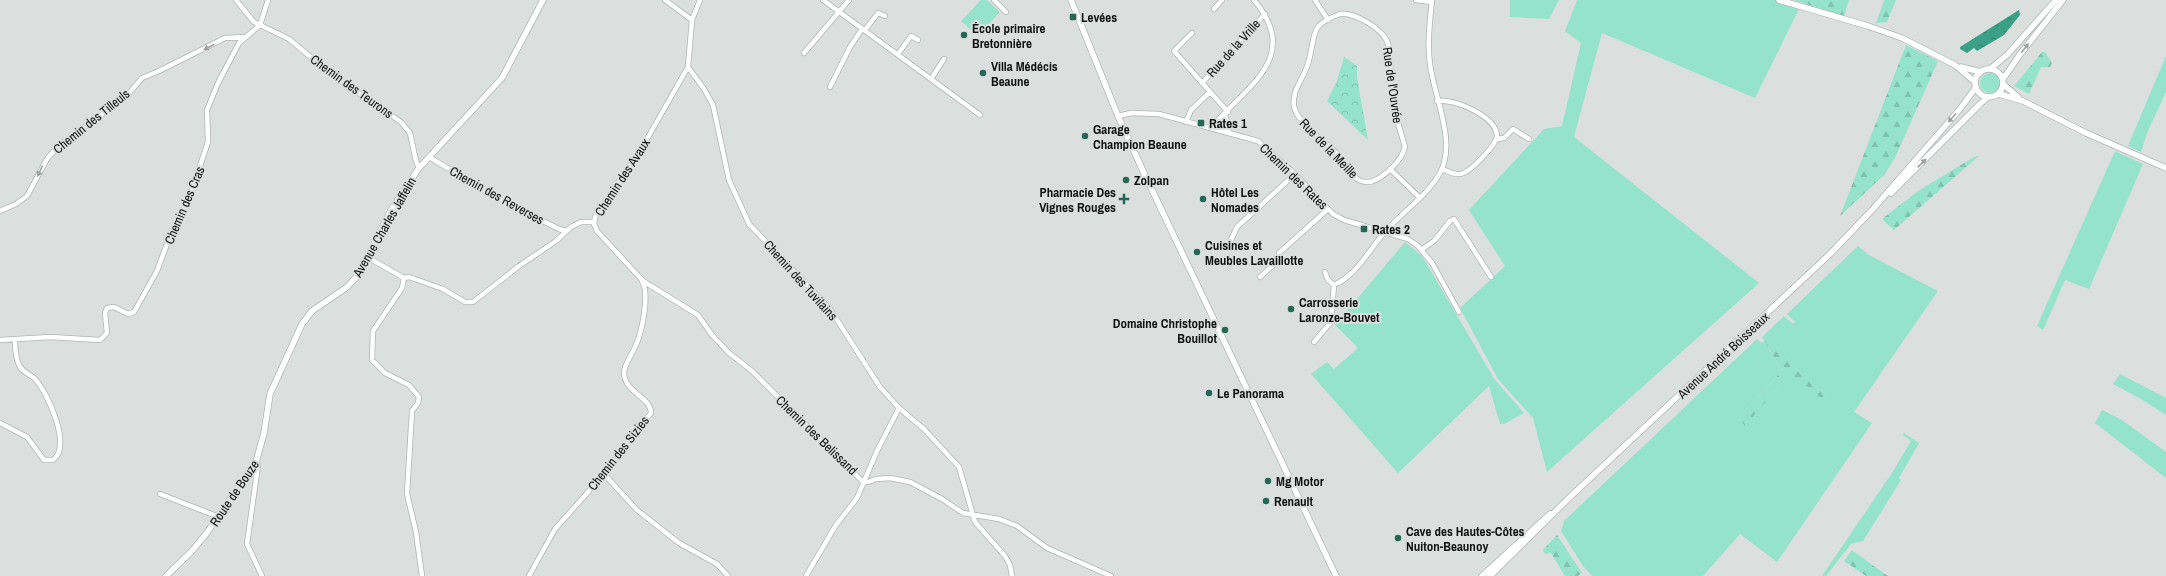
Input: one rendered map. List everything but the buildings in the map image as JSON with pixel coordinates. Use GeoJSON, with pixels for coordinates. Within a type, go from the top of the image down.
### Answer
{"type":"FeatureCollection","features":[{"type":"Feature","properties":{"kind":"main road","name":"Avenue Charles Jaffelin"},"geometry":{"type":"LineString","coordinates":[[270,394],[302,324],[312,311],[347,287],[360,274],[392,210],[419,168],[502,78],[542,0]]}},
{"type":"Feature","properties":{"kind":"main road"},"geometry":{"type":"LineString","coordinates":[[1071,0],[1118,116],[1192,277],[1336,576]]}},
{"type":"Feature","properties":{"kind":"main road"},"geometry":{"type":"LineString","coordinates":[[1778,0],[1883,31],[1955,65],[1981,72],[1990,69],[2011,51],[2056,0]]}},
{"type":"Feature","properties":{"kind":"main road"},"geometry":{"type":"LineString","coordinates":[[1999,94],[2003,82],[2021,53],[2063,0]]}},
{"type":"Feature","properties":{"kind":"main road"},"geometry":{"type":"LineString","coordinates":[[1955,65],[1976,84],[1980,94],[1988,98],[1999,94],[2023,101],[2086,133],[2166,168]]}},
{"type":"Feature","properties":{"kind":"main road"},"geometry":{"type":"LineString","coordinates":[[1990,69],[1996,71],[2003,82],[2023,101]]}},
{"type":"Feature","properties":{"kind":"main road"},"geometry":{"type":"LineString","coordinates":[[1976,84],[1981,72]]}},
{"type":"Feature","properties":{"kind":"main road","name":"Avenue André Boisseaux"},"geometry":{"type":"LineString","coordinates":[[1873,209],[1960,109],[1976,84]]}},
{"type":"Feature","properties":{"kind":"main road","name":"Avenue André Boisseaux"},"geometry":{"type":"LineString","coordinates":[[1482,576],[1570,497],[1812,272],[1873,209],[1932,153],[1980,104],[1988,98]]}},
{"type":"Feature","properties":{"kind":"main road","name":"Route de Bouze"},"geometry":{"type":"LineString","coordinates":[[166,576],[191,552],[218,517],[256,462],[264,433],[270,394]]}},
{"type":"Feature","properties":{"kind":"main road","name":"Avenue André Boisseaux"},"geometry":{"type":"LineString","coordinates":[[1490,576],[1570,497]]}},
{"type":"Feature","properties":{"kind":"street","name":"Chemin des Teurons"},"geometry":{"type":"LineString","coordinates":[[236,0],[250,19],[289,39],[332,75],[401,122],[410,133],[419,168]]}},
{"type":"Feature","properties":{"kind":"street"},"geometry":{"type":"LineString","coordinates":[[260,25],[268,0]]}},
{"type":"Feature","properties":{"kind":"street"},"geometry":{"type":"LineString","coordinates":[[665,0],[692,20]]}},
{"type":"Feature","properties":{"kind":"street"},"geometry":{"type":"LineString","coordinates":[[688,67],[692,20],[700,0]]}},
{"type":"Feature","properties":{"kind":"street"},"geometry":{"type":"LineString","coordinates":[[824,0],[980,115]]}},
{"type":"Feature","properties":{"kind":"street"},"geometry":{"type":"LineString","coordinates":[[804,53],[849,0]]}},
{"type":"Feature","properties":{"kind":"street"},"geometry":{"type":"LineString","coordinates":[[994,0],[1006,12]]}},
{"type":"Feature","properties":{"kind":"street"},"geometry":{"type":"LineString","coordinates":[[1214,9],[1222,0]]}},
{"type":"Feature","properties":{"kind":"street"},"geometry":{"type":"LineString","coordinates":[[1212,128],[1254,84],[1272,52],[1273,35],[1270,24],[1265,14],[1254,0]]}},
{"type":"Feature","properties":{"kind":"street"},"geometry":{"type":"LineString","coordinates":[[1316,0],[1328,20]]}},
{"type":"Feature","properties":{"kind":"street"},"geometry":{"type":"LineString","coordinates":[[1314,342],[1331,322],[1334,285],[1353,271],[1384,232],[1432,185],[1442,169],[1446,143],[1429,62],[1432,1],[1416,0]]}},
{"type":"Feature","properties":{"kind":"street"},"geometry":{"type":"LineString","coordinates":[[830,87],[850,47],[863,30],[878,13],[885,16]]}},
{"type":"Feature","properties":{"kind":"street","name":"Rue de la Vrille"},"geometry":{"type":"LineString","coordinates":[[1202,83],[1265,14]]}},
{"type":"Feature","properties":{"kind":"street","name":"Rue de l'Ouvrée"},"geometry":{"type":"LineString","coordinates":[[1328,20],[1340,14],[1349,14],[1379,29],[1388,42],[1391,92],[1405,147],[1402,155],[1390,169]]}},
{"type":"Feature","properties":{"kind":"street","name":"Rue de la Meille"},"geometry":{"type":"LineString","coordinates":[[1328,20],[1318,27],[1313,33],[1308,66],[1294,97],[1295,112],[1301,120],[1337,155],[1357,179],[1371,182],[1379,179],[1390,169]]}},
{"type":"Feature","properties":{"kind":"street","name":"Chemin des Cras"},"geometry":{"type":"LineString","coordinates":[[15,340],[38,337],[95,341],[104,338],[107,333],[106,309],[112,306],[128,314],[133,313],[157,271],[170,233],[186,204],[200,168],[209,134],[207,115],[208,106],[230,57],[246,37],[260,25]]}},
{"type":"Feature","properties":{"kind":"street"},"geometry":{"type":"LineString","coordinates":[[1192,33],[1174,51],[1227,113],[1229,132]]}},
{"type":"Feature","properties":{"kind":"street"},"geometry":{"type":"LineString","coordinates":[[898,54],[911,36],[918,40]]}},
{"type":"Feature","properties":{"kind":"street","name":"Chemin des Tilleuls"},"geometry":{"type":"LineString","coordinates":[[0,211],[21,201],[27,196],[45,162],[58,146],[125,98],[142,78],[159,72],[225,38],[246,37]]}},
{"type":"Feature","properties":{"kind":"street"},"geometry":{"type":"LineString","coordinates":[[931,79],[944,59]]}},
{"type":"Feature","properties":{"kind":"street","name":"Chemin des Avaux"},"geometry":{"type":"LineString","coordinates":[[641,279],[600,234],[594,222],[596,215],[659,120],[688,67]]}},
{"type":"Feature","properties":{"kind":"street","name":"Chemin des Tuvilains"},"geometry":{"type":"LineString","coordinates":[[688,67],[704,88],[713,106],[729,180],[749,224],[830,309],[880,387],[899,408],[924,429],[959,467],[972,513]]}},
{"type":"Feature","properties":{"kind":"street"},"geometry":{"type":"LineString","coordinates":[[1186,122],[1192,110],[1210,92]]}},
{"type":"Feature","properties":{"kind":"street"},"geometry":{"type":"LineString","coordinates":[[1437,101],[1455,102],[1478,113],[1495,127],[1497,138],[1495,144],[1467,172],[1457,174],[1442,169]]}},
{"type":"Feature","properties":{"kind":"street","name":"Chemin des Rates"},"geometry":{"type":"LineString","coordinates":[[1118,116],[1124,114],[1150,113],[1229,132],[1258,141],[1295,174],[1327,210],[1344,220],[1408,239],[1422,250],[1459,312]]}},
{"type":"Feature","properties":{"kind":"street"},"geometry":{"type":"LineString","coordinates":[[1497,138],[1504,138],[1513,129],[1529,140]]}},
{"type":"Feature","properties":{"kind":"street","name":"Chemin des Reverses"},"geometry":{"type":"LineString","coordinates":[[429,157],[503,201],[559,229],[566,231]]}},
{"type":"Feature","properties":{"kind":"street"},"geometry":{"type":"LineString","coordinates":[[1390,169],[1420,198]]}},
{"type":"Feature","properties":{"kind":"street"},"geometry":{"type":"LineString","coordinates":[[1230,240],[1237,227],[1295,174]]}},
{"type":"Feature","properties":{"kind":"street"},"geometry":{"type":"LineString","coordinates":[[1260,277],[1280,261],[1279,253],[1327,210]]}},
{"type":"Feature","properties":{"kind":"street"},"geometry":{"type":"LineString","coordinates":[[1422,250],[1434,241],[1451,220],[1455,220],[1491,277]]}},
{"type":"Feature","properties":{"kind":"street"},"geometry":{"type":"LineString","coordinates":[[369,258],[404,278],[409,277],[443,289],[465,302],[472,302],[480,298],[519,266],[538,255],[566,231],[578,223],[594,222]]}},
{"type":"Feature","properties":{"kind":"street"},"geometry":{"type":"LineString","coordinates":[[1325,272],[1328,280],[1334,285]]}},
{"type":"Feature","properties":{"kind":"street"},"geometry":{"type":"LineString","coordinates":[[404,278],[402,288],[373,331],[372,360],[385,373],[409,385],[419,397],[418,403],[412,411],[406,478],[407,494],[417,538],[422,576]]}},
{"type":"Feature","properties":{"kind":"street","name":"Chemin des Belissand"},"geometry":{"type":"LineString","coordinates":[[641,279],[646,285],[698,315],[712,335],[729,353],[752,371],[863,482],[890,478],[899,479],[942,499],[963,513],[972,513],[999,519],[1017,526],[1047,548],[1111,576]]}},
{"type":"Feature","properties":{"kind":"street","name":"Chemin des Sizies"},"geometry":{"type":"LineString","coordinates":[[529,576],[555,529],[604,474],[651,413],[647,403],[627,384],[624,371],[639,337],[644,314],[646,285]]}},
{"type":"Feature","properties":{"kind":"street"},"geometry":{"type":"LineString","coordinates":[[0,340],[15,340],[20,367],[35,379],[48,401],[60,434],[61,446],[59,453],[53,460],[44,460],[27,437],[0,423]]}},
{"type":"Feature","properties":{"kind":"street"},"geometry":{"type":"LineString","coordinates":[[806,576],[836,525],[857,498],[863,482],[899,408]]}},
{"type":"Feature","properties":{"kind":"street"},"geometry":{"type":"LineString","coordinates":[[256,462],[258,465],[247,544],[262,576]]}},
{"type":"Feature","properties":{"kind":"street"},"geometry":{"type":"LineString","coordinates":[[604,474],[637,510],[679,543],[717,564],[728,576]]}},
{"type":"Feature","properties":{"kind":"street"},"geometry":{"type":"LineString","coordinates":[[160,494],[218,517]]}},
{"type":"Feature","properties":{"kind":"street"},"geometry":{"type":"LineString","coordinates":[[972,513],[975,522],[1005,556],[1010,566],[1012,576]]}},
{"type":"Feature","properties":{"kind":"green space"},"geometry":{"type":"Polygon","coordinates":[[[981,0],[987,0],[1000,12],[978,36],[961,21],[981,0]]]}},
{"type":"Feature","properties":{"kind":"green space"},"geometry":{"type":"Polygon","coordinates":[[[1510,0],[1559,0],[1549,19],[1510,17],[1510,0]]]}},
{"type":"Feature","properties":{"kind":"green space"},"geometry":{"type":"Polygon","coordinates":[[[1577,0],[1778,0],[1799,9],[1755,98],[1602,33],[1574,137],[1759,283],[1547,472],[1533,418],[1498,379],[1460,308],[1505,266],[1469,210],[1544,129],[1562,126],[1581,43],[1565,31],[1577,0]]]}},
{"type":"Feature","properties":{"kind":"green space"},"geometry":{"type":"Polygon","coordinates":[[[1794,0],[1849,0],[1844,16],[1794,0]]]}},
{"type":"Feature","properties":{"kind":"green space"},"geometry":{"type":"Polygon","coordinates":[[[1884,0],[1896,0],[1887,22],[1876,23],[1884,0]]]}},
{"type":"Feature","properties":{"kind":"green space"},"geometry":{"type":"Polygon","coordinates":[[[1906,45],[1938,61],[1895,158],[1884,175],[1840,216],[1906,45]]]}},
{"type":"Feature","properties":{"kind":"green space"},"geometry":{"type":"Polygon","coordinates":[[[2042,52],[2045,52],[2052,63],[2050,67],[2041,67],[2029,94],[2014,86],[2042,52]]]}},
{"type":"Feature","properties":{"kind":"green space"},"geometry":{"type":"Polygon","coordinates":[[[2166,56],[2166,92],[2147,133],[2141,152],[2128,146],[2166,56]]]}},
{"type":"Feature","properties":{"kind":"green space"},"geometry":{"type":"Polygon","coordinates":[[[1344,57],[1357,66],[1357,77],[1368,140],[1327,101],[1337,81],[1344,57]]]}},
{"type":"Feature","properties":{"kind":"green space"},"geometry":{"type":"Polygon","coordinates":[[[1990,73],[1997,76],[2000,83],[1997,90],[1990,93],[1983,90],[1980,83],[1983,76],[1990,73]]]}},
{"type":"Feature","properties":{"kind":"green space"},"geometry":{"type":"Polygon","coordinates":[[[2115,151],[2143,164],[2089,289],[2065,280],[2043,330],[2037,326],[2115,151]]]}},
{"type":"Feature","properties":{"kind":"green space"},"geometry":{"type":"Polygon","coordinates":[[[1979,156],[1894,230],[1882,219],[1918,191],[1974,157],[1979,156]]]}},
{"type":"Feature","properties":{"kind":"green space"},"geometry":{"type":"Polygon","coordinates":[[[1405,242],[1422,256],[1495,380],[1524,413],[1504,424],[1500,424],[1489,386],[1398,473],[1311,374],[1327,362],[1334,369],[1358,348],[1335,325],[1405,242]]]}},
{"type":"Feature","properties":{"kind":"green space"},"geometry":{"type":"Polygon","coordinates":[[[1858,246],[1869,255],[1938,291],[1854,412],[1872,423],[1777,562],[1740,534],[1703,576],[1592,576],[1583,566],[1561,531],[1564,521],[1757,339],[1761,343],[1764,341],[1782,371],[1739,418],[1745,425],[1785,379],[1797,378],[1822,398],[1826,395],[1791,365],[1778,341],[1772,346],[1764,335],[1784,316],[1793,324],[1795,322],[1787,314],[1858,246]]]}},
{"type":"Feature","properties":{"kind":"green space"},"geometry":{"type":"Polygon","coordinates":[[[1764,335],[1772,346],[1778,340],[1791,365],[1826,395],[1822,399],[1797,378],[1790,383],[1785,379],[1745,426],[1739,418],[1782,371],[1762,337],[1764,335]]]}},
{"type":"Feature","properties":{"kind":"green space"},"geometry":{"type":"Polygon","coordinates":[[[2120,374],[2166,398],[2166,415],[2113,384],[2120,374]]]}},
{"type":"Feature","properties":{"kind":"green space"},"geometry":{"type":"Polygon","coordinates":[[[2102,410],[2122,420],[2166,452],[2166,478],[2095,423],[2102,410]]]}},
{"type":"Feature","properties":{"kind":"green space"},"geometry":{"type":"Polygon","coordinates":[[[1904,433],[1919,443],[1899,478],[1901,480],[1863,541],[1851,544],[1826,576],[1822,576],[1892,473],[1911,441],[1903,435],[1904,433]]]}},
{"type":"Feature","properties":{"kind":"green space"},"geometry":{"type":"Polygon","coordinates":[[[1557,535],[1582,573],[1578,576],[1565,576],[1551,553],[1545,554],[1543,550],[1557,535]]]}},
{"type":"Feature","properties":{"kind":"green space"},"geometry":{"type":"Polygon","coordinates":[[[1852,550],[1888,576],[1866,576],[1844,561],[1852,550]]]}},
{"type":"Feature","properties":{"kind":"water"},"geometry":{"type":"Polygon","coordinates":[[[2019,10],[2020,15],[2004,35],[1977,51],[1974,48],[1967,53],[1960,49],[1960,47],[2019,10]]]}},
{"type":"Feature","properties":{"kind":"place","name":"Levées"},"geometry":{"type":"Point","coordinates":[1073,17]}},
{"type":"Feature","properties":{"kind":"place","name":"École primaire Bretonnière"},"geometry":{"type":"Point","coordinates":[964,35]}},
{"type":"Feature","properties":{"kind":"place","name":"Villa Médécis Beaune"},"geometry":{"type":"Point","coordinates":[983,73]}},
{"type":"Feature","properties":{"kind":"place","name":"Rates 1"},"geometry":{"type":"Point","coordinates":[1201,123]}},
{"type":"Feature","properties":{"kind":"place","name":"Garage Champion Beaune"},"geometry":{"type":"Point","coordinates":[1085,136]}},
{"type":"Feature","properties":{"kind":"place","name":"Zolpan"},"geometry":{"type":"Point","coordinates":[1126,180]}},
{"type":"Feature","properties":{"kind":"place","name":"Pharmacie Des Vignes Rouges"},"geometry":{"type":"Point","coordinates":[1124,199]}},
{"type":"Feature","properties":{"kind":"place","name":"Hôtel Les Nomades"},"geometry":{"type":"Point","coordinates":[1203,199]}},
{"type":"Feature","properties":{"kind":"place","name":"Rates 2"},"geometry":{"type":"Point","coordinates":[1364,229]}},
{"type":"Feature","properties":{"kind":"place","name":"Cuisines et Meubles Lavaillotte"},"geometry":{"type":"Point","coordinates":[1197,252]}},
{"type":"Feature","properties":{"kind":"place","name":"Carrosserie Laronze-Bouvet"},"geometry":{"type":"Point","coordinates":[1291,309]}},
{"type":"Feature","properties":{"kind":"place","name":"Domaine Christophe Bouillot"},"geometry":{"type":"Point","coordinates":[1225,330]}},
{"type":"Feature","properties":{"kind":"place","name":"Le Panorama"},"geometry":{"type":"Point","coordinates":[1209,393]}},
{"type":"Feature","properties":{"kind":"place","name":"Mg Motor"},"geometry":{"type":"Point","coordinates":[1268,481]}},
{"type":"Feature","properties":{"kind":"place","name":"Renault"},"geometry":{"type":"Point","coordinates":[1266,501]}},
{"type":"Feature","properties":{"kind":"place","name":"Cave des Hautes-Côtes Nuiton-Beaunoy"},"geometry":{"type":"Point","coordinates":[1398,538]}}]}
